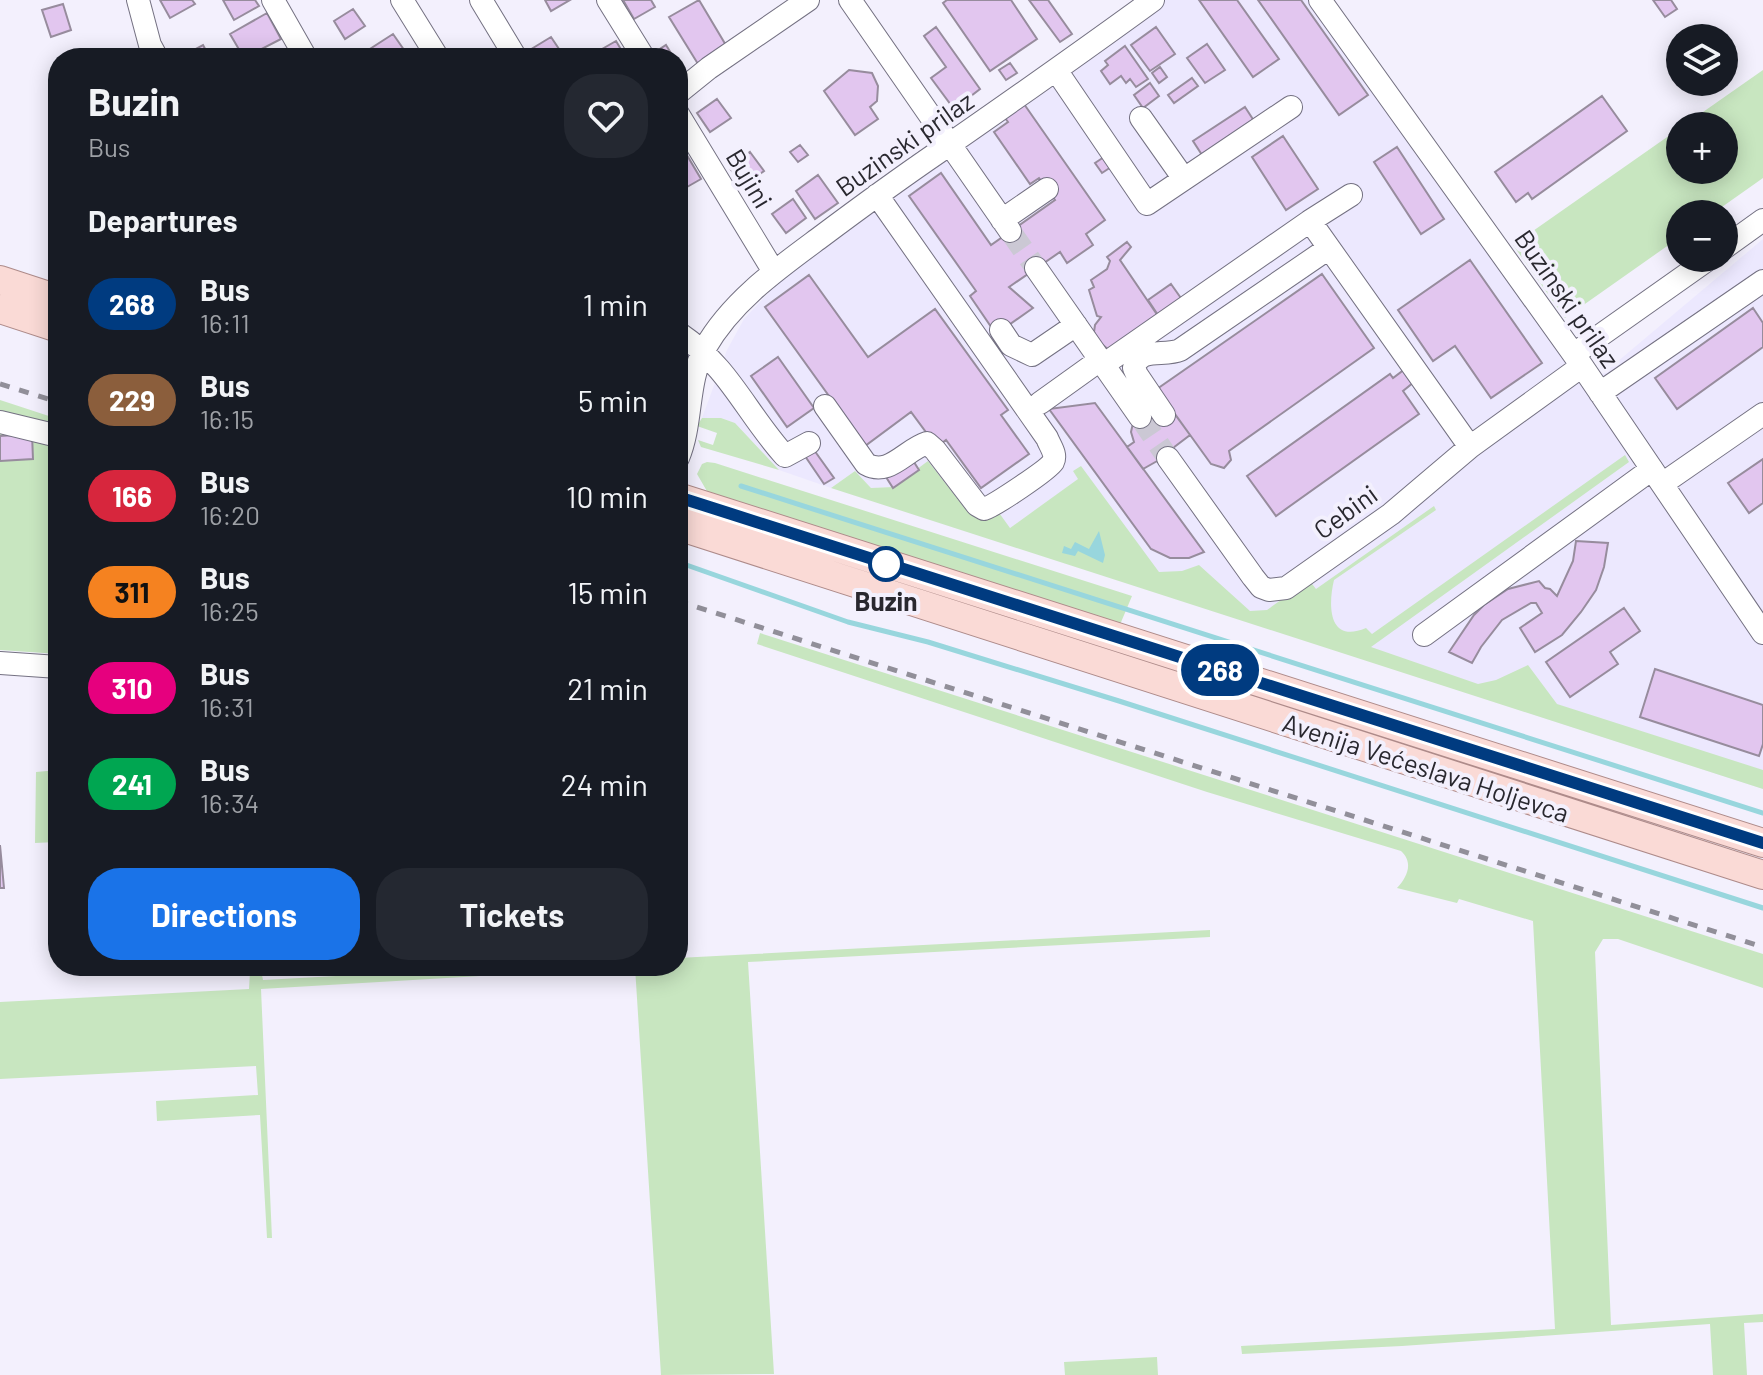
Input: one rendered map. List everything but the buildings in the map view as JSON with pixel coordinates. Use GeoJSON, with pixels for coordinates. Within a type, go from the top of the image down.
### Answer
{"type":"FeatureCollection","features":[{"type":"Feature","properties":{"kind":"main road"},"geometry":{"type":"LineString","coordinates":[[0,280],[48,296]]}},
{"type":"Feature","properties":{"kind":"main road"},"geometry":{"type":"LineString","coordinates":[[0,309],[48,325]]}},
{"type":"Feature","properties":{"kind":"main road","name":"Avenija Većeslava Holjevca"},"geometry":{"type":"LineString","coordinates":[[688,500],[1763,843]]}},
{"type":"Feature","properties":{"kind":"main road","name":"Avenija Većeslava Holjevca"},"geometry":{"type":"LineString","coordinates":[[688,529],[1763,875]]}},
{"type":"Feature","properties":{"kind":"street"},"geometry":{"type":"LineString","coordinates":[[138,0],[152,48]]}},
{"type":"Feature","properties":{"kind":"street"},"geometry":{"type":"LineString","coordinates":[[273,0],[300,48]]}},
{"type":"Feature","properties":{"kind":"street"},"geometry":{"type":"LineString","coordinates":[[402,0],[432,48]]}},
{"type":"Feature","properties":{"kind":"street"},"geometry":{"type":"LineString","coordinates":[[481,0],[510,48]]}},
{"type":"Feature","properties":{"kind":"street"},"geometry":{"type":"LineString","coordinates":[[608,0],[638,48]]}},
{"type":"Feature","properties":{"kind":"street"},"geometry":{"type":"LineString","coordinates":[[688,85],[808,0]]}},
{"type":"Feature","properties":{"kind":"street"},"geometry":{"type":"LineString","coordinates":[[850,0],[1006,226],[1047,189]]}},
{"type":"Feature","properties":{"kind":"street","name":"Buzinski prilaz"},"geometry":{"type":"LineString","coordinates":[[688,382],[704,350],[730,313],[774,272],[877,195],[1153,0]]}},
{"type":"Feature","properties":{"kind":"street","name":"Buzinski prilaz"},"geometry":{"type":"LineString","coordinates":[[1320,0],[1578,360],[1761,627]]}},
{"type":"Feature","properties":{"kind":"street"},"geometry":{"type":"LineString","coordinates":[[1056,70],[1147,204],[1291,107]]}},
{"type":"Feature","properties":{"kind":"street"},"geometry":{"type":"LineString","coordinates":[[1141,118],[1184,179]]}},
{"type":"Feature","properties":{"kind":"street","name":"Bujini"},"geometry":{"type":"LineString","coordinates":[[688,130],[774,272]]}},
{"type":"Feature","properties":{"kind":"street"},"geometry":{"type":"LineString","coordinates":[[825,406],[866,464],[875,469],[884,469],[927,443],[977,505],[984,509],[1054,460],[1047,438],[877,195]]}},
{"type":"Feature","properties":{"kind":"street"},"geometry":{"type":"LineString","coordinates":[[1040,403],[1351,195]]}},
{"type":"Feature","properties":{"kind":"street"},"geometry":{"type":"LineString","coordinates":[[1738,238],[1763,220]]}},
{"type":"Feature","properties":{"kind":"street"},"geometry":{"type":"LineString","coordinates":[[1310,221],[1470,447]]}},
{"type":"Feature","properties":{"kind":"street"},"geometry":{"type":"LineString","coordinates":[[1164,415],[1137,375],[1135,362],[1147,353],[1171,354],[1180,350],[1329,248]]}},
{"type":"Feature","properties":{"kind":"street"},"geometry":{"type":"LineString","coordinates":[[1036,268],[1140,417]]}},
{"type":"Feature","properties":{"kind":"street","name":"Cebini"},"geometry":{"type":"LineString","coordinates":[[1168,458],[1261,587],[1286,588],[1391,514],[1578,360],[1692,272]]}},
{"type":"Feature","properties":{"kind":"street"},"geometry":{"type":"LineString","coordinates":[[1600,393],[1763,281]]}},
{"type":"Feature","properties":{"kind":"street"},"geometry":{"type":"LineString","coordinates":[[1001,330],[1011,345],[1032,355],[1076,325]]}},
{"type":"Feature","properties":{"kind":"street"},"geometry":{"type":"LineString","coordinates":[[688,340],[704,350],[723,371],[771,441],[785,456],[809,443]]}},
{"type":"Feature","properties":{"kind":"street","name":"Buzinski prilaz"},"geometry":{"type":"LineString","coordinates":[[688,398],[691,407],[688,419]]}},
{"type":"Feature","properties":{"kind":"street"},"geometry":{"type":"LineString","coordinates":[[1424,635],[1657,477],[1763,414]]}},
{"type":"Feature","properties":{"kind":"street"},"geometry":{"type":"LineString","coordinates":[[0,422],[48,434]]}},
{"type":"Feature","properties":{"kind":"street"},"geometry":{"type":"LineString","coordinates":[[0,663],[48,666]]}},
{"type":"Feature","properties":{"kind":"shaded area"},"geometry":{"type":"Polygon","coordinates":[[[1164,0],[1334,0],[1598,378],[1724,272],[1738,272],[1738,260],[1763,239],[1763,789],[1168,596],[1079,479],[1010,528],[968,513],[928,462],[893,487],[871,488],[855,471],[831,488],[779,470],[735,423],[721,418],[702,418],[727,350],[744,319],[801,262],[1164,0]]]}},
{"type":"Feature","properties":{"kind":"green space"},"geometry":{"type":"Polygon","coordinates":[[[1763,70],[1763,178],[1732,200],[1666,200],[1666,247],[1565,318],[1513,245],[1666,138],[1666,184],[1738,184],[1738,112],[1703,112],[1726,96],[1738,96],[1738,88],[1763,70]]]}},
{"type":"Feature","properties":{"kind":"green space"},"geometry":{"type":"Polygon","coordinates":[[[0,400],[48,416],[48,653],[0,650],[0,400]]]}},
{"type":"Feature","properties":{"kind":"green space"},"geometry":{"type":"Polygon","coordinates":[[[702,418],[721,418],[735,423],[779,470],[701,447],[698,440],[713,445],[717,433],[697,426],[702,418]]]}},
{"type":"Feature","properties":{"kind":"green space"},"geometry":{"type":"Polygon","coordinates":[[[1625,455],[1629,462],[1371,647],[1478,684],[1496,680],[1528,665],[1557,704],[1763,770],[1763,789],[831,488],[855,471],[871,488],[893,487],[928,461],[968,512],[979,517],[997,510],[1010,528],[1078,479],[1073,471],[1081,466],[1159,572],[1182,571],[1199,565],[1250,611],[1267,610],[1309,580],[1316,589],[1434,506],[1436,510],[1334,580],[1331,610],[1338,626],[1344,631],[1353,632],[1366,628],[1372,634],[1625,455]]]}},
{"type":"Feature","properties":{"kind":"green space"},"geometry":{"type":"Polygon","coordinates":[[[707,462],[1132,596],[1119,627],[708,493],[697,474],[702,464],[707,462]]]}},
{"type":"Feature","properties":{"kind":"green space"},"geometry":{"type":"Polygon","coordinates":[[[760,633],[1763,954],[1763,988],[1618,939],[1603,939],[1595,952],[1611,1325],[1763,1314],[1763,1322],[1744,1323],[1747,1375],[1713,1375],[1710,1324],[1242,1354],[1241,1346],[1555,1329],[1533,921],[1459,899],[1457,903],[1397,888],[1408,870],[1407,860],[1401,851],[1207,792],[757,644],[760,633]]]}},
{"type":"Feature","properties":{"kind":"green space"},"geometry":{"type":"Polygon","coordinates":[[[48,771],[48,842],[35,843],[36,772],[48,771]]]}},
{"type":"Feature","properties":{"kind":"green space"},"geometry":{"type":"Polygon","coordinates":[[[1210,930],[1210,937],[748,962],[774,1374],[661,1375],[636,976],[688,976],[688,957],[1210,930]]]}},
{"type":"Feature","properties":{"kind":"green space"},"geometry":{"type":"Polygon","coordinates":[[[250,976],[262,976],[263,980],[336,976],[482,976],[261,989],[272,1238],[267,1238],[260,1115],[157,1121],[156,1101],[258,1095],[256,1066],[0,1079],[0,1002],[249,989],[250,976]]]}},
{"type":"Feature","properties":{"kind":"green space"},"geometry":{"type":"Polygon","coordinates":[[[1157,1357],[1158,1375],[1065,1375],[1064,1362],[1157,1357]]]}},
{"type":"Feature","properties":{"kind":"water"},"geometry":{"type":"Polygon","coordinates":[[[1099,531],[1105,555],[1103,563],[1078,551],[1075,556],[1062,553],[1064,546],[1071,549],[1075,542],[1089,549],[1099,531]]]}},
{"type":"Feature","properties":{"kind":"waterway"},"geometry":{"type":"LineString","coordinates":[[741,486],[1763,813]]}},
{"type":"Feature","properties":{"kind":"waterway"},"geometry":{"type":"LineString","coordinates":[[688,566],[848,622],[928,642],[1119,701],[1763,908]]}},
{"type":"Feature","properties":{"kind":"tunnel"},"geometry":{"type":"LineString","coordinates":[[1010,231],[1036,268]]}},
{"type":"Feature","properties":{"kind":"tunnel"},"geometry":{"type":"LineString","coordinates":[[1140,417],[1168,458]]}},
{"type":"Feature","properties":{"kind":"railway"},"geometry":{"type":"LineString","coordinates":[[0,384],[48,399]]}},
{"type":"Feature","properties":{"kind":"railway"},"geometry":{"type":"LineString","coordinates":[[688,604],[1763,947]]}},
{"type":"Feature","properties":{"kind":"bus line","name":"268"},"geometry":{"type":"LineString","coordinates":[[688,500],[1763,843]]}},
{"type":"Feature","properties":{"kind":"place","name":"Buzin"},"geometry":{"type":"Point","coordinates":[886,564]}}]}
